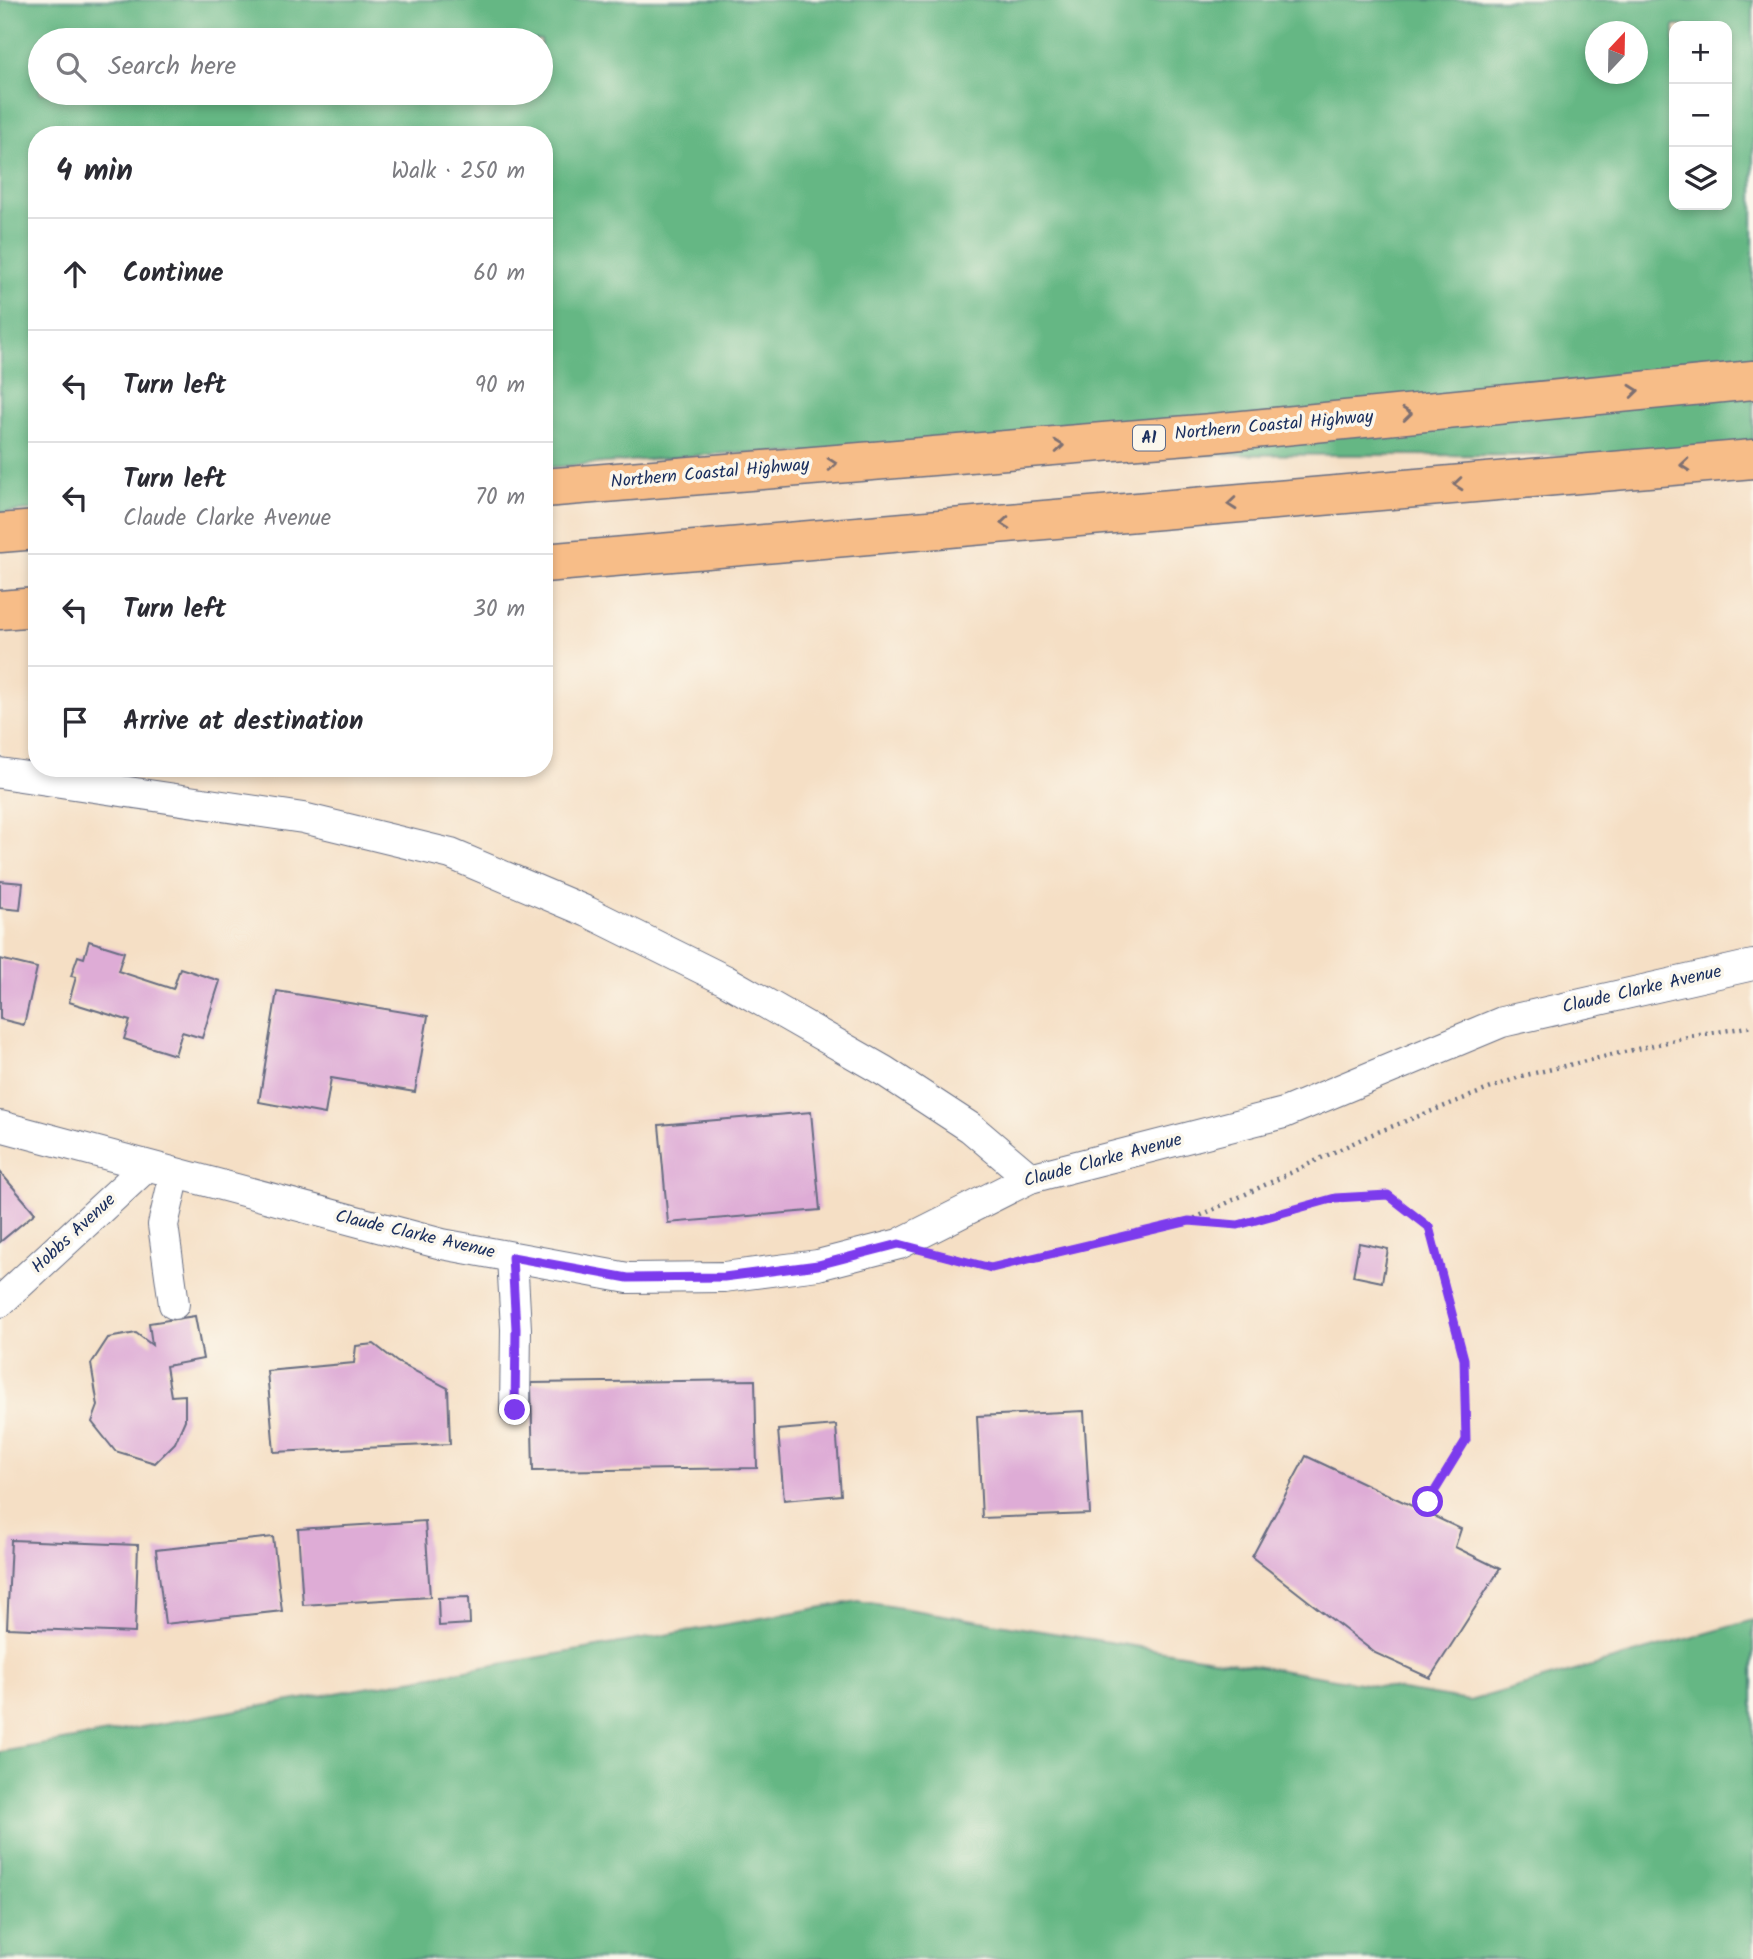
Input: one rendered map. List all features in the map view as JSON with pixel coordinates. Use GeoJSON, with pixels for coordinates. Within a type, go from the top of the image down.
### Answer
{"type":"FeatureCollection","features":[{"type":"Feature","properties":{"kind":"highway","name":"Northern Coastal Highway"},"geometry":{"type":"LineString","coordinates":[[553,487],[1212,433],[1753,380]]}},
{"type":"Feature","properties":{"kind":"highway"},"geometry":{"type":"LineString","coordinates":[[553,562],[1753,459]]}},
{"type":"Feature","properties":{"kind":"highway"},"geometry":{"type":"LineString","coordinates":[[0,533],[28,531]]}},
{"type":"Feature","properties":{"kind":"highway"},"geometry":{"type":"LineString","coordinates":[[0,610],[28,608]]}},
{"type":"Feature","properties":{"kind":"street"},"geometry":{"type":"LineString","coordinates":[[0,774],[303,818],[451,854],[588,912],[726,980],[884,1071],[971,1128],[1030,1178]]}},
{"type":"Feature","properties":{"kind":"street","name":"Claude Clarke Avenue"},"geometry":{"type":"LineString","coordinates":[[0,1126],[442,1244],[628,1278],[724,1277],[818,1265],[899,1244],[1030,1178],[1284,1113],[1502,1022],[1753,965]]}},
{"type":"Feature","properties":{"kind":"street"},"geometry":{"type":"LineString","coordinates":[[161,1170],[163,1225],[174,1304]]}},
{"type":"Feature","properties":{"kind":"street","name":"Hobbs Avenue"},"geometry":{"type":"LineString","coordinates":[[0,1302],[161,1170]]}},
{"type":"Feature","properties":{"kind":"street"},"geometry":{"type":"LineString","coordinates":[[512,1257],[516,1329],[515,1410]]}},
{"type":"Feature","properties":{"kind":"path"},"geometry":{"type":"LineString","coordinates":[[899,1244],[991,1268],[1189,1221],[1370,1135],[1522,1076],[1688,1037],[1753,1026]]}},
{"type":"Feature","properties":{"kind":"path"},"geometry":{"type":"LineString","coordinates":[[1189,1221],[1238,1225],[1335,1198],[1388,1195],[1429,1227],[1464,1359],[1466,1440],[1428,1502]]}},
{"type":"Feature","properties":{"kind":"green space"},"geometry":{"type":"Polygon","coordinates":[[[0,0],[1753,0],[1753,456],[730,453],[553,467],[553,126],[28,126],[28,511],[0,513],[0,0]]]}},
{"type":"Feature","properties":{"kind":"green space"},"geometry":{"type":"Polygon","coordinates":[[[858,1601],[1469,1701],[1753,1620],[1753,1959],[0,1959],[0,1752],[858,1601]]]}},
{"type":"Feature","properties":{"kind":"building"},"geometry":{"type":"Polygon","coordinates":[[[0,881],[23,883],[20,910],[0,908],[0,881]]]}},
{"type":"Feature","properties":{"kind":"building"},"geometry":{"type":"Polygon","coordinates":[[[89,941],[124,952],[118,971],[173,989],[180,968],[220,981],[202,1038],[182,1032],[175,1055],[124,1039],[130,1021],[69,1002],[76,977],[71,976],[78,956],[84,958],[89,941]]]}},
{"type":"Feature","properties":{"kind":"building"},"geometry":{"type":"Polygon","coordinates":[[[0,959],[37,968],[24,1025],[0,1019],[0,959]]]}},
{"type":"Feature","properties":{"kind":"building"},"geometry":{"type":"Polygon","coordinates":[[[277,991],[428,1016],[415,1092],[331,1078],[325,1114],[259,1102],[277,991]]]}},
{"type":"Feature","properties":{"kind":"building"},"geometry":{"type":"Polygon","coordinates":[[[811,1112],[820,1210],[668,1223],[659,1125],[811,1112]]]}},
{"type":"Feature","properties":{"kind":"building"},"geometry":{"type":"Polygon","coordinates":[[[0,1172],[35,1213],[0,1242],[0,1172]]]}},
{"type":"Feature","properties":{"kind":"building"},"geometry":{"type":"Polygon","coordinates":[[[1359,1243],[1388,1249],[1382,1282],[1353,1276],[1359,1243]]]}},
{"type":"Feature","properties":{"kind":"building"},"geometry":{"type":"Polygon","coordinates":[[[195,1316],[203,1359],[166,1366],[171,1396],[185,1395],[185,1420],[175,1443],[155,1463],[115,1451],[92,1422],[98,1406],[91,1364],[108,1338],[136,1333],[152,1345],[149,1323],[195,1316]]]}},
{"type":"Feature","properties":{"kind":"building"},"geometry":{"type":"Polygon","coordinates":[[[374,1344],[397,1362],[448,1388],[450,1444],[274,1452],[267,1371],[354,1363],[356,1346],[374,1344]]]}},
{"type":"Feature","properties":{"kind":"building"},"geometry":{"type":"Polygon","coordinates":[[[755,1380],[757,1468],[533,1471],[531,1383],[755,1380]]]}},
{"type":"Feature","properties":{"kind":"building"},"geometry":{"type":"Polygon","coordinates":[[[1084,1411],[1090,1514],[982,1518],[977,1416],[1084,1411]]]}},
{"type":"Feature","properties":{"kind":"building"},"geometry":{"type":"Polygon","coordinates":[[[836,1425],[841,1495],[784,1500],[778,1430],[836,1425]]]}},
{"type":"Feature","properties":{"kind":"building"},"geometry":{"type":"Polygon","coordinates":[[[1306,1456],[1461,1529],[1455,1547],[1500,1569],[1430,1678],[1375,1653],[1252,1557],[1306,1456]]]}},
{"type":"Feature","properties":{"kind":"building"},"geometry":{"type":"Polygon","coordinates":[[[425,1521],[430,1597],[303,1605],[298,1529],[425,1521]]]}},
{"type":"Feature","properties":{"kind":"building"},"geometry":{"type":"Polygon","coordinates":[[[273,1537],[282,1611],[165,1624],[156,1550],[273,1537]]]}},
{"type":"Feature","properties":{"kind":"building"},"geometry":{"type":"Polygon","coordinates":[[[11,1540],[138,1545],[135,1633],[7,1628],[11,1540]]]}},
{"type":"Feature","properties":{"kind":"building"},"geometry":{"type":"Polygon","coordinates":[[[469,1597],[470,1624],[439,1626],[438,1598],[469,1597]]]}},
{"type":"Feature","properties":{"kind":"route"},"geometry":{"type":"LineString","coordinates":[[515,1410],[516,1329],[512,1257],[628,1278],[724,1277],[818,1265],[899,1244],[991,1268],[1189,1221],[1238,1225],[1335,1198],[1388,1195],[1429,1227],[1464,1359],[1466,1440],[1428,1502]]}}]}
